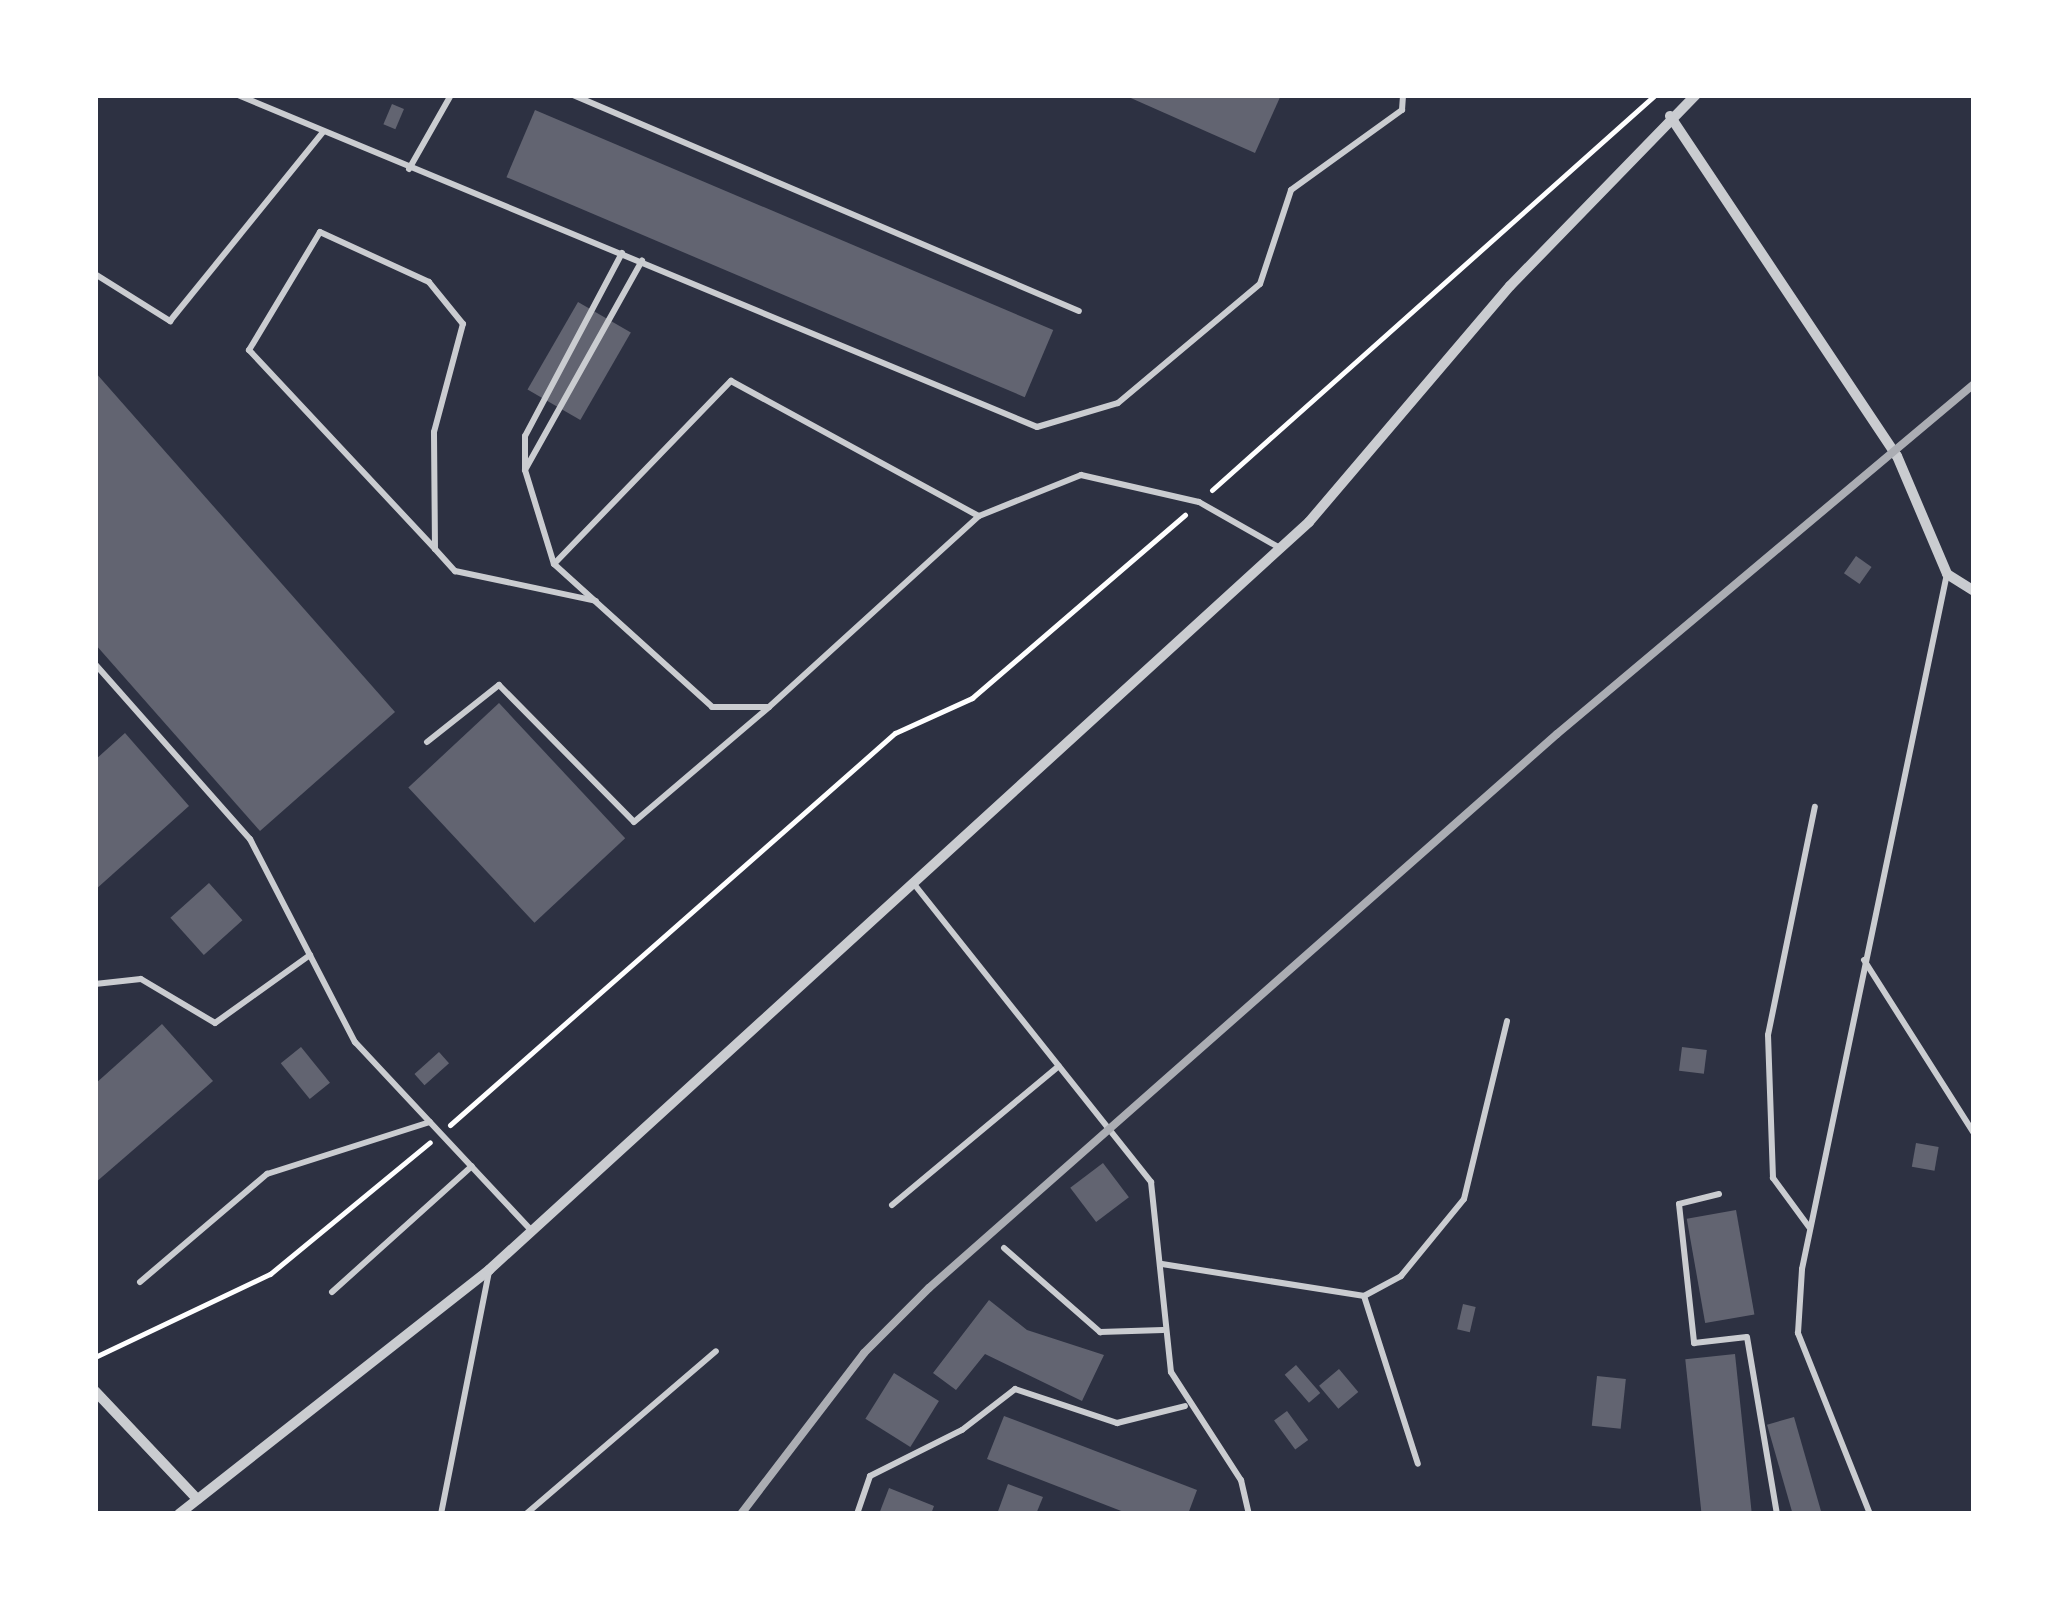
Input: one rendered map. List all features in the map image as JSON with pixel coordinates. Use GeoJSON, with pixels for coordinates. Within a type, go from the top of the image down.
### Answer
{"type":"FeatureCollection","features":[{"type":"Feature","properties":{"kind":"street"},"geometry":{"type":"LineString","coordinates":[[179,1514],[489,1270],[1280,548],[1670,116],[1696,95]]}},
{"type":"Feature","properties":{"kind":"street"},"geometry":{"type":"LineString","coordinates":[[1670,116],[1897,456],[1947,574],[1974,591]]}},
{"type":"Feature","properties":{"kind":"street"},"geometry":{"type":"LineString","coordinates":[[95,1392],[197,1500]]}},
{"type":"Feature","properties":{"kind":"lane"},"geometry":{"type":"LineString","coordinates":[[238,95],[1037,428],[1118,403],[1260,284],[1291,190],[1402,110],[1403,95]]}},
{"type":"Feature","properties":{"kind":"lane"},"geometry":{"type":"LineString","coordinates":[[409,169],[450,95]]}},
{"type":"Feature","properties":{"kind":"lane"},"geometry":{"type":"LineString","coordinates":[[573,95],[1079,311]]}},
{"type":"Feature","properties":{"kind":"lane"},"geometry":{"type":"LineString","coordinates":[[95,274],[170,321],[323,132]]}},
{"type":"Feature","properties":{"kind":"lane"},"geometry":{"type":"LineString","coordinates":[[435,549],[434,432],[463,324],[428,282],[320,232],[249,350],[435,549],[455,570],[596,601]]}},
{"type":"Feature","properties":{"kind":"lane"},"geometry":{"type":"LineString","coordinates":[[622,254],[525,436],[525,470],[554,564],[712,707],[769,707]]}},
{"type":"Feature","properties":{"kind":"lane"},"geometry":{"type":"LineString","coordinates":[[525,470],[642,261]]}},
{"type":"Feature","properties":{"kind":"lane"},"geometry":{"type":"LineString","coordinates":[[554,564],[730,381],[979,516]]}},
{"type":"Feature","properties":{"kind":"lane"},"geometry":{"type":"LineString","coordinates":[[427,742],[499,686],[634,822],[769,707],[979,516],[1081,475],[1200,502],[1280,548]]}},
{"type":"Feature","properties":{"kind":"lane"},"geometry":{"type":"LineString","coordinates":[[1870,1514],[1798,1333],[1810,1228],[1863,958],[1947,574]]}},
{"type":"Feature","properties":{"kind":"lane"},"geometry":{"type":"LineString","coordinates":[[95,664],[250,839],[355,1042],[532,1230]]}},
{"type":"Feature","properties":{"kind":"lane"},"geometry":{"type":"LineString","coordinates":[[1810,1228],[1773,1178],[1768,1035],[1815,806]]}},
{"type":"Feature","properties":{"kind":"lane"},"geometry":{"type":"LineString","coordinates":[[914,884],[1151,1182],[1162,1264],[1163,1330],[1185,1406],[1241,1480],[1250,1514]]}},
{"type":"Feature","properties":{"kind":"lane"},"geometry":{"type":"LineString","coordinates":[[95,984],[141,979],[214,1023],[310,955]]}},
{"type":"Feature","properties":{"kind":"lane"},"geometry":{"type":"LineString","coordinates":[[1863,958],[1973,1131]]}},
{"type":"Feature","properties":{"kind":"lane"},"geometry":{"type":"LineString","coordinates":[[1162,1264],[1364,1296],[1400,1276],[1464,1199],[1507,1020]]}},
{"type":"Feature","properties":{"kind":"lane"},"geometry":{"type":"LineString","coordinates":[[892,1205],[1059,1066]]}},
{"type":"Feature","properties":{"kind":"lane"},"geometry":{"type":"LineString","coordinates":[[140,1282],[267,1174],[430,1122]]}},
{"type":"Feature","properties":{"kind":"lane"},"geometry":{"type":"LineString","coordinates":[[332,1292],[472,1166]]}},
{"type":"Feature","properties":{"kind":"lane"},"geometry":{"type":"LineString","coordinates":[[1719,1194],[1679,1204],[1694,1343],[1747,1338],[1777,1514]]}},
{"type":"Feature","properties":{"kind":"lane"},"geometry":{"type":"LineString","coordinates":[[1004,1248],[1100,1332],[1163,1330]]}},
{"type":"Feature","properties":{"kind":"lane"},"geometry":{"type":"LineString","coordinates":[[441,1514],[489,1270]]}},
{"type":"Feature","properties":{"kind":"lane"},"geometry":{"type":"LineString","coordinates":[[1364,1296],[1418,1464]]}},
{"type":"Feature","properties":{"kind":"lane"},"geometry":{"type":"LineString","coordinates":[[526,1514],[716,1351]]}},
{"type":"Feature","properties":{"kind":"lane"},"geometry":{"type":"LineString","coordinates":[[857,1514],[870,1476],[962,1430],[1016,1390],[1117,1424],[1185,1406]]}},
{"type":"Feature","properties":{"kind":"path"},"geometry":{"type":"LineString","coordinates":[[95,1357],[270,1274],[440,1133],[895,734],[972,698],[1200,502],[1655,95]]}},
{"type":"Feature","properties":{"kind":"building"},"geometry":{"type":"Polygon","coordinates":[[[1124,95],[1281,95],[1255,153],[1124,95]]]}},
{"type":"Feature","properties":{"kind":"building"},"geometry":{"type":"Polygon","coordinates":[[[392,104],[404,109],[395,129],[383,124],[392,104]]]}},
{"type":"Feature","properties":{"kind":"building"},"geometry":{"type":"Polygon","coordinates":[[[535,110],[1053,330],[1025,397],[506,177],[535,110]]]}},
{"type":"Feature","properties":{"kind":"building"},"geometry":{"type":"Polygon","coordinates":[[[578,302],[631,332],[580,420],[528,389],[578,302]]]}},
{"type":"Feature","properties":{"kind":"building"},"geometry":{"type":"Polygon","coordinates":[[[95,372],[395,712],[260,831],[95,644],[95,372]]]}},
{"type":"Feature","properties":{"kind":"building"},"geometry":{"type":"Polygon","coordinates":[[[1856,556],[1872,567],[1860,584],[1844,573],[1856,556]]]}},
{"type":"Feature","properties":{"kind":"building"},"geometry":{"type":"Polygon","coordinates":[[[499,703],[625,838],[534,923],[408,788],[499,703]]]}},
{"type":"Feature","properties":{"kind":"building"},"geometry":{"type":"Polygon","coordinates":[[[125,733],[189,806],[95,890],[95,760],[125,733]]]}},
{"type":"Feature","properties":{"kind":"building"},"geometry":{"type":"Polygon","coordinates":[[[209,883],[242,920],[204,955],[170,918],[209,883]]]}},
{"type":"Feature","properties":{"kind":"building"},"geometry":{"type":"Polygon","coordinates":[[[162,1024],[213,1081],[95,1183],[95,1084],[162,1024]]]}},
{"type":"Feature","properties":{"kind":"building"},"geometry":{"type":"Polygon","coordinates":[[[301,1047],[330,1083],[310,1099],[281,1063],[301,1047]]]}},
{"type":"Feature","properties":{"kind":"building"},"geometry":{"type":"Polygon","coordinates":[[[1682,1047],[1707,1050],[1704,1074],[1679,1071],[1682,1047]]]}},
{"type":"Feature","properties":{"kind":"building"},"geometry":{"type":"Polygon","coordinates":[[[439,1052],[449,1063],[425,1085],[414,1074],[439,1052]]]}},
{"type":"Feature","properties":{"kind":"building"},"geometry":{"type":"Polygon","coordinates":[[[1916,1143],[1939,1147],[1934,1171],[1912,1167],[1916,1143]]]}},
{"type":"Feature","properties":{"kind":"building"},"geometry":{"type":"Polygon","coordinates":[[[1103,1163],[1129,1197],[1096,1222],[1070,1188],[1103,1163]]]}},
{"type":"Feature","properties":{"kind":"building"},"geometry":{"type":"Polygon","coordinates":[[[1736,1210],[1754,1314],[1705,1323],[1687,1219],[1736,1210]]]}},
{"type":"Feature","properties":{"kind":"building"},"geometry":{"type":"Polygon","coordinates":[[[989,1300],[1027,1330],[1104,1355],[1082,1401],[985,1354],[956,1390],[933,1373],[989,1300]]]}},
{"type":"Feature","properties":{"kind":"building"},"geometry":{"type":"Polygon","coordinates":[[[1463,1304],[1476,1307],[1470,1332],[1457,1329],[1463,1304]]]}},
{"type":"Feature","properties":{"kind":"building"},"geometry":{"type":"Polygon","coordinates":[[[1735,1354],[1752,1514],[1702,1514],[1685,1359],[1735,1354]]]}},
{"type":"Feature","properties":{"kind":"building"},"geometry":{"type":"Polygon","coordinates":[[[1296,1365],[1320,1393],[1309,1403],[1285,1375],[1296,1365]]]}},
{"type":"Feature","properties":{"kind":"building"},"geometry":{"type":"Polygon","coordinates":[[[1339,1369],[1358,1392],[1338,1409],[1319,1386],[1339,1369]]]}},
{"type":"Feature","properties":{"kind":"building"},"geometry":{"type":"Polygon","coordinates":[[[894,1373],[939,1401],[910,1447],[865,1419],[894,1373]]]}},
{"type":"Feature","properties":{"kind":"building"},"geometry":{"type":"Polygon","coordinates":[[[1597,1376],[1626,1379],[1621,1429],[1592,1426],[1597,1376]]]}},
{"type":"Feature","properties":{"kind":"building"},"geometry":{"type":"Polygon","coordinates":[[[1287,1411],[1308,1440],[1295,1450],[1274,1420],[1287,1411]]]}},
{"type":"Feature","properties":{"kind":"building"},"geometry":{"type":"Polygon","coordinates":[[[1004,1416],[1197,1490],[1188,1514],[1129,1514],[987,1459],[1004,1416]]]}},
{"type":"Feature","properties":{"kind":"building"},"geometry":{"type":"Polygon","coordinates":[[[1794,1417],[1822,1514],[1793,1514],[1767,1425],[1794,1417]]]}},
{"type":"Feature","properties":{"kind":"building"},"geometry":{"type":"Polygon","coordinates":[[[1008,1484],[1043,1497],[1036,1514],[997,1514],[1008,1484]]]}},
{"type":"Feature","properties":{"kind":"building"},"geometry":{"type":"Polygon","coordinates":[[[889,1488],[934,1506],[931,1514],[879,1514],[889,1488]]]}},
{"type":"Feature","properties":{"kind":"railway"},"geometry":{"type":"LineString","coordinates":[[741,1514],[864,1353],[929,1288],[1557,734],[1974,384]]}}]}
